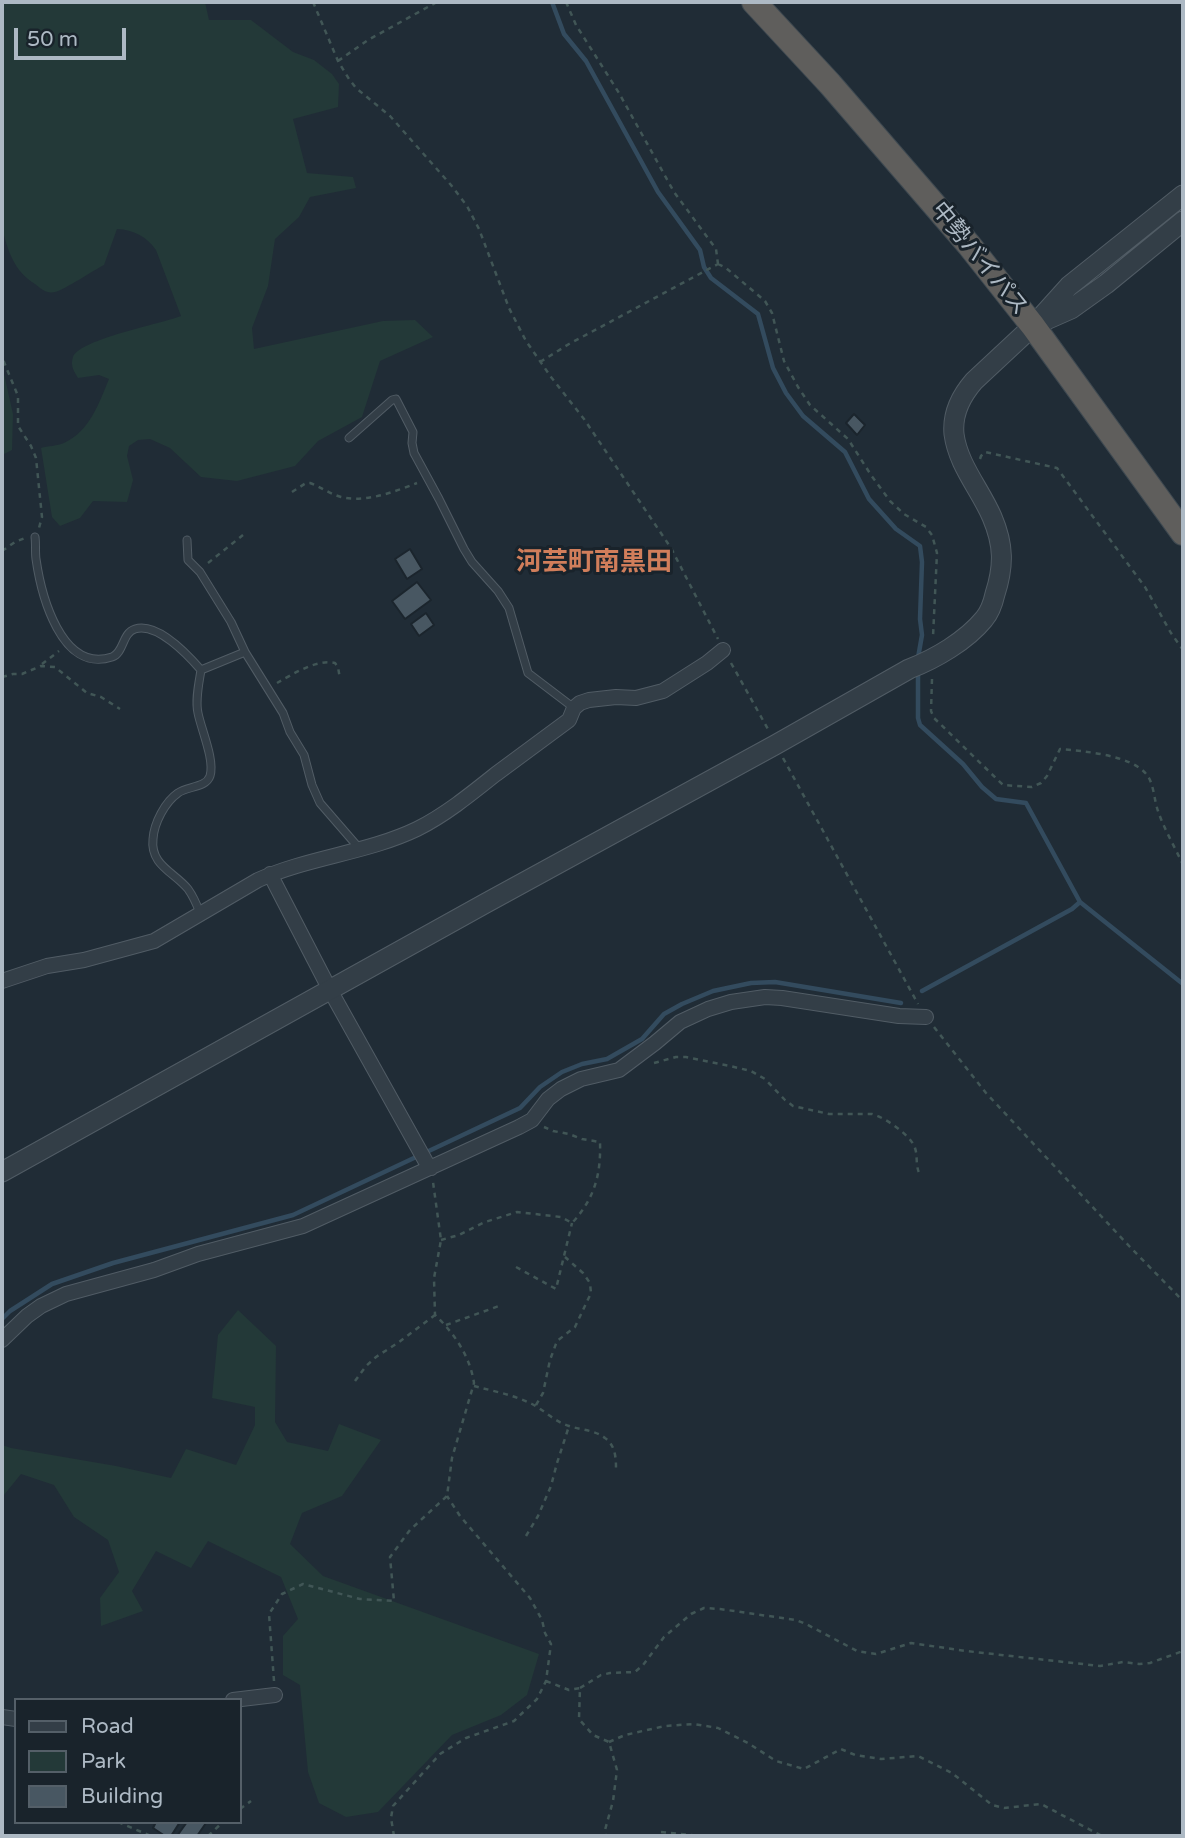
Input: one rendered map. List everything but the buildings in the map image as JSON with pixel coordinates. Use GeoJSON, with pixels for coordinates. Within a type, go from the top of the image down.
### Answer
{"type":"FeatureCollection","features":[{"type":"Feature","properties":{"kind":"highway","name":"中勢バイパス"},"geometry":{"type":"LineString","coordinates":[[754,2],[830,84],[960,234],[1033,326],[1183,533]]}},
{"type":"Feature","properties":{"kind":"street"},"geometry":{"type":"LineString","coordinates":[[2,1172],[775,745],[909,668],[933,660],[960,640],[985,618],[993,603],[1003,562],[1000,540],[993,520],[957,447],[954,418],[958,405],[974,381],[1033,326],[1069,286],[1183,195]]}},
{"type":"Feature","properties":{"kind":"street"},"geometry":{"type":"LineString","coordinates":[[1033,326],[1071,309],[1183,221]]}},
{"type":"Feature","properties":{"kind":"street"},"geometry":{"type":"LineString","coordinates":[[2,981],[47,966],[84,960],[154,941],[270,874],[360,849],[415,830],[432,821],[569,720],[574,708],[580,704],[589,700],[616,697],[643,697],[663,691],[723,650]]}},
{"type":"Feature","properties":{"kind":"street"},"geometry":{"type":"LineString","coordinates":[[270,874],[330,990],[428,1166]]}},
{"type":"Feature","properties":{"kind":"street"},"geometry":{"type":"LineString","coordinates":[[2,1340],[27,1316],[65,1294],[303,1226],[428,1166],[520,1127],[533,1118],[561,1088],[580,1079],[619,1070],[680,1022],[708,1009],[731,1002],[765,997],[872,1013],[926,1017]]}},
{"type":"Feature","properties":{"kind":"street"},"geometry":{"type":"LineString","coordinates":[[242,1699],[275,1695]]}},
{"type":"Feature","properties":{"kind":"lane"},"geometry":{"type":"LineString","coordinates":[[349,438],[396,399],[413,432],[414,453],[472,562],[509,608],[528,673],[574,708]]}},
{"type":"Feature","properties":{"kind":"lane"},"geometry":{"type":"LineString","coordinates":[[35,537],[36,562],[47,603],[58,632],[68,646],[92,658],[115,656],[130,631],[143,628],[168,638],[201,670],[198,712],[209,755],[210,775],[205,783],[179,792],[171,799],[159,820],[152,846],[158,862],[187,887],[200,913]]}},
{"type":"Feature","properties":{"kind":"lane"},"geometry":{"type":"LineString","coordinates":[[187,540],[188,559],[200,572],[231,622],[245,652],[283,713],[290,732],[304,755],[320,803],[360,849]]}},
{"type":"Feature","properties":{"kind":"lane"},"geometry":{"type":"LineString","coordinates":[[201,670],[245,652]]}},
{"type":"Feature","properties":{"kind":"path"},"geometry":{"type":"LineString","coordinates":[[313,2],[338,61],[356,88],[390,116],[467,206],[526,341],[590,427],[671,548],[723,650],[926,1017],[986,1093],[1183,1301]]}},
{"type":"Feature","properties":{"kind":"path"},"geometry":{"type":"LineString","coordinates":[[338,61],[368,40],[437,2]]}},
{"type":"Feature","properties":{"kind":"path"},"geometry":{"type":"LineString","coordinates":[[566,2],[576,25],[619,93],[674,192],[716,248],[718,264]]}},
{"type":"Feature","properties":{"kind":"path"},"geometry":{"type":"LineString","coordinates":[[540,362],[718,264]]}},
{"type":"Feature","properties":{"kind":"path"},"geometry":{"type":"LineString","coordinates":[[718,264],[765,301],[772,313],[784,360],[810,405],[848,439],[890,501],[904,514],[926,527],[932,535],[937,553],[930,711],[934,718],[1003,785],[1032,787],[1041,783],[1060,749],[1111,757],[1138,767],[1147,776],[1158,813],[1183,865]]}},
{"type":"Feature","properties":{"kind":"path"},"geometry":{"type":"LineString","coordinates":[[2,351],[18,396],[18,426],[36,458],[42,517],[35,537],[15,542],[2,551]]}},
{"type":"Feature","properties":{"kind":"path"},"geometry":{"type":"LineString","coordinates":[[979,461],[985,452],[1057,468],[1145,587],[1183,650]]}},
{"type":"Feature","properties":{"kind":"path"},"geometry":{"type":"LineString","coordinates":[[292,492],[310,483],[356,500],[400,490],[428,479]]}},
{"type":"Feature","properties":{"kind":"path"},"geometry":{"type":"LineString","coordinates":[[200,572],[243,535]]}},
{"type":"Feature","properties":{"kind":"path"},"geometry":{"type":"LineString","coordinates":[[2,677],[22,674],[41,666],[68,646]]}},
{"type":"Feature","properties":{"kind":"path"},"geometry":{"type":"LineString","coordinates":[[269,689],[318,663],[335,663],[340,679]]}},
{"type":"Feature","properties":{"kind":"path"},"geometry":{"type":"LineString","coordinates":[[41,666],[55,667],[88,693],[101,697],[120,709]]}},
{"type":"Feature","properties":{"kind":"path"},"geometry":{"type":"LineString","coordinates":[[650,1065],[676,1057],[686,1057],[730,1066],[751,1071],[765,1079],[793,1106],[829,1114],[878,1116],[913,1143],[917,1151],[916,1167],[920,1175]]}},
{"type":"Feature","properties":{"kind":"path"},"geometry":{"type":"LineString","coordinates":[[516,1267],[556,1289],[572,1223],[581,1214],[599,1177],[600,1142],[553,1131],[533,1118]]}},
{"type":"Feature","properties":{"kind":"path"},"geometry":{"type":"LineString","coordinates":[[275,1695],[270,1614],[282,1594],[303,1584],[360,1600],[394,1601],[390,1557],[410,1530],[447,1496],[452,1458],[473,1386],[472,1373],[459,1342],[435,1315],[434,1278],[440,1240],[428,1166]]}},
{"type":"Feature","properties":{"kind":"path"},"geometry":{"type":"LineString","coordinates":[[440,1240],[458,1236],[485,1222],[517,1212],[561,1217],[572,1223]]}},
{"type":"Feature","properties":{"kind":"path"},"geometry":{"type":"LineString","coordinates":[[535,1406],[543,1393],[557,1341],[575,1327],[591,1293],[590,1283],[583,1273],[565,1257]]}},
{"type":"Feature","properties":{"kind":"path"},"geometry":{"type":"LineString","coordinates":[[446,1325],[499,1306]]}},
{"type":"Feature","properties":{"kind":"path"},"geometry":{"type":"LineString","coordinates":[[355,1381],[376,1357],[435,1315]]}},
{"type":"Feature","properties":{"kind":"path"},"geometry":{"type":"LineString","coordinates":[[473,1386],[521,1399],[569,1426],[606,1438],[614,1450],[616,1468]]}},
{"type":"Feature","properties":{"kind":"path"},"geometry":{"type":"LineString","coordinates":[[526,1536],[551,1486],[569,1426]]}},
{"type":"Feature","properties":{"kind":"path"},"geometry":{"type":"LineString","coordinates":[[394,1836],[391,1818],[393,1806],[440,1754],[466,1738],[514,1721],[537,1699],[546,1681],[551,1644],[542,1620],[530,1598],[460,1516],[447,1496]]}},
{"type":"Feature","properties":{"kind":"path"},"geometry":{"type":"LineString","coordinates":[[546,1681],[569,1690],[580,1688],[601,1675],[635,1672],[664,1637],[691,1614],[704,1608],[796,1620],[857,1651],[876,1654],[911,1643],[1100,1666],[1124,1662],[1150,1663],[1183,1651]]}},
{"type":"Feature","properties":{"kind":"path"},"geometry":{"type":"LineString","coordinates":[[580,1688],[579,1719],[593,1735],[609,1742],[625,1735],[664,1726],[694,1724],[718,1728],[776,1761],[804,1769],[841,1749],[855,1755],[881,1759],[918,1756],[953,1773],[992,1805],[1004,1808],[1041,1804],[1102,1836]]}},
{"type":"Feature","properties":{"kind":"path"},"geometry":{"type":"LineString","coordinates":[[606,1836],[617,1770],[609,1742]]}},
{"type":"Feature","properties":{"kind":"path"},"geometry":{"type":"LineString","coordinates":[[242,1808],[251,1801]]}},
{"type":"Feature","properties":{"kind":"path"},"geometry":{"type":"LineString","coordinates":[[123,1824],[151,1836]]}},
{"type":"Feature","properties":{"kind":"path"},"geometry":{"type":"LineString","coordinates":[[208,1836],[221,1824]]}},
{"type":"Feature","properties":{"kind":"path"},"geometry":{"type":"LineString","coordinates":[[661,1832],[701,1836]]}},
{"type":"Feature","properties":{"kind":"green space"},"geometry":{"type":"Polygon","coordinates":[[[2,2],[205,2],[209,20],[251,20],[293,52],[314,60],[332,74],[339,84],[338,107],[293,119],[307,173],[353,177],[356,188],[310,197],[299,217],[275,239],[268,286],[252,328],[254,349],[383,321],[415,320],[433,337],[380,361],[362,417],[318,441],[295,466],[237,481],[201,477],[170,448],[150,439],[138,440],[129,446],[127,456],[133,480],[127,502],[93,501],[80,518],[60,526],[52,517],[41,448],[64,443],[81,431],[92,416],[109,379],[99,375],[78,378],[72,366],[73,357],[79,350],[105,338],[181,316],[156,250],[144,237],[134,232],[117,229],[104,265],[55,292],[44,291],[28,279],[13,260],[2,228],[2,2]]]}},
{"type":"Feature","properties":{"kind":"green space"},"geometry":{"type":"Polygon","coordinates":[[[2,365],[13,414],[12,450],[2,455],[2,365]]]}},
{"type":"Feature","properties":{"kind":"green space"},"geometry":{"type":"Polygon","coordinates":[[[238,1310],[276,1346],[275,1422],[287,1442],[328,1451],[339,1424],[381,1440],[342,1496],[302,1513],[290,1544],[323,1576],[539,1654],[527,1695],[501,1715],[452,1735],[378,1812],[346,1817],[319,1803],[308,1772],[300,1685],[283,1675],[283,1636],[298,1619],[281,1577],[208,1541],[191,1568],[156,1551],[132,1591],[143,1611],[101,1626],[100,1598],[119,1572],[108,1540],[74,1517],[54,1485],[21,1474],[2,1495],[2,1445],[171,1478],[186,1449],[236,1465],[255,1425],[255,1407],[212,1398],[218,1335],[238,1310]]]}},
{"type":"Feature","properties":{"kind":"waterway"},"geometry":{"type":"LineString","coordinates":[[552,2],[564,34],[586,61],[658,192],[700,250],[704,267],[711,278],[758,314],[773,368],[786,393],[803,416],[845,452],[869,499],[896,529],[920,546],[922,635],[918,658]]}},
{"type":"Feature","properties":{"kind":"waterway"},"geometry":{"type":"LineString","coordinates":[[918,670],[920,725],[996,799],[1026,803],[1080,902],[1183,984]]}},
{"type":"Feature","properties":{"kind":"waterway"},"geometry":{"type":"LineString","coordinates":[[922,991],[1072,909],[1080,902]]}},
{"type":"Feature","properties":{"kind":"waterway"},"geometry":{"type":"LineString","coordinates":[[2,1319],[52,1284],[113,1263],[293,1215],[520,1108],[540,1087],[562,1072],[582,1064],[607,1059],[642,1039],[664,1014],[713,991],[751,983],[775,982],[901,1003]]}},
{"type":"Feature","properties":{"kind":"district","name":"河芸町南黒田"},"geometry":{"type":"Point","coordinates":[594,563]}}]}
